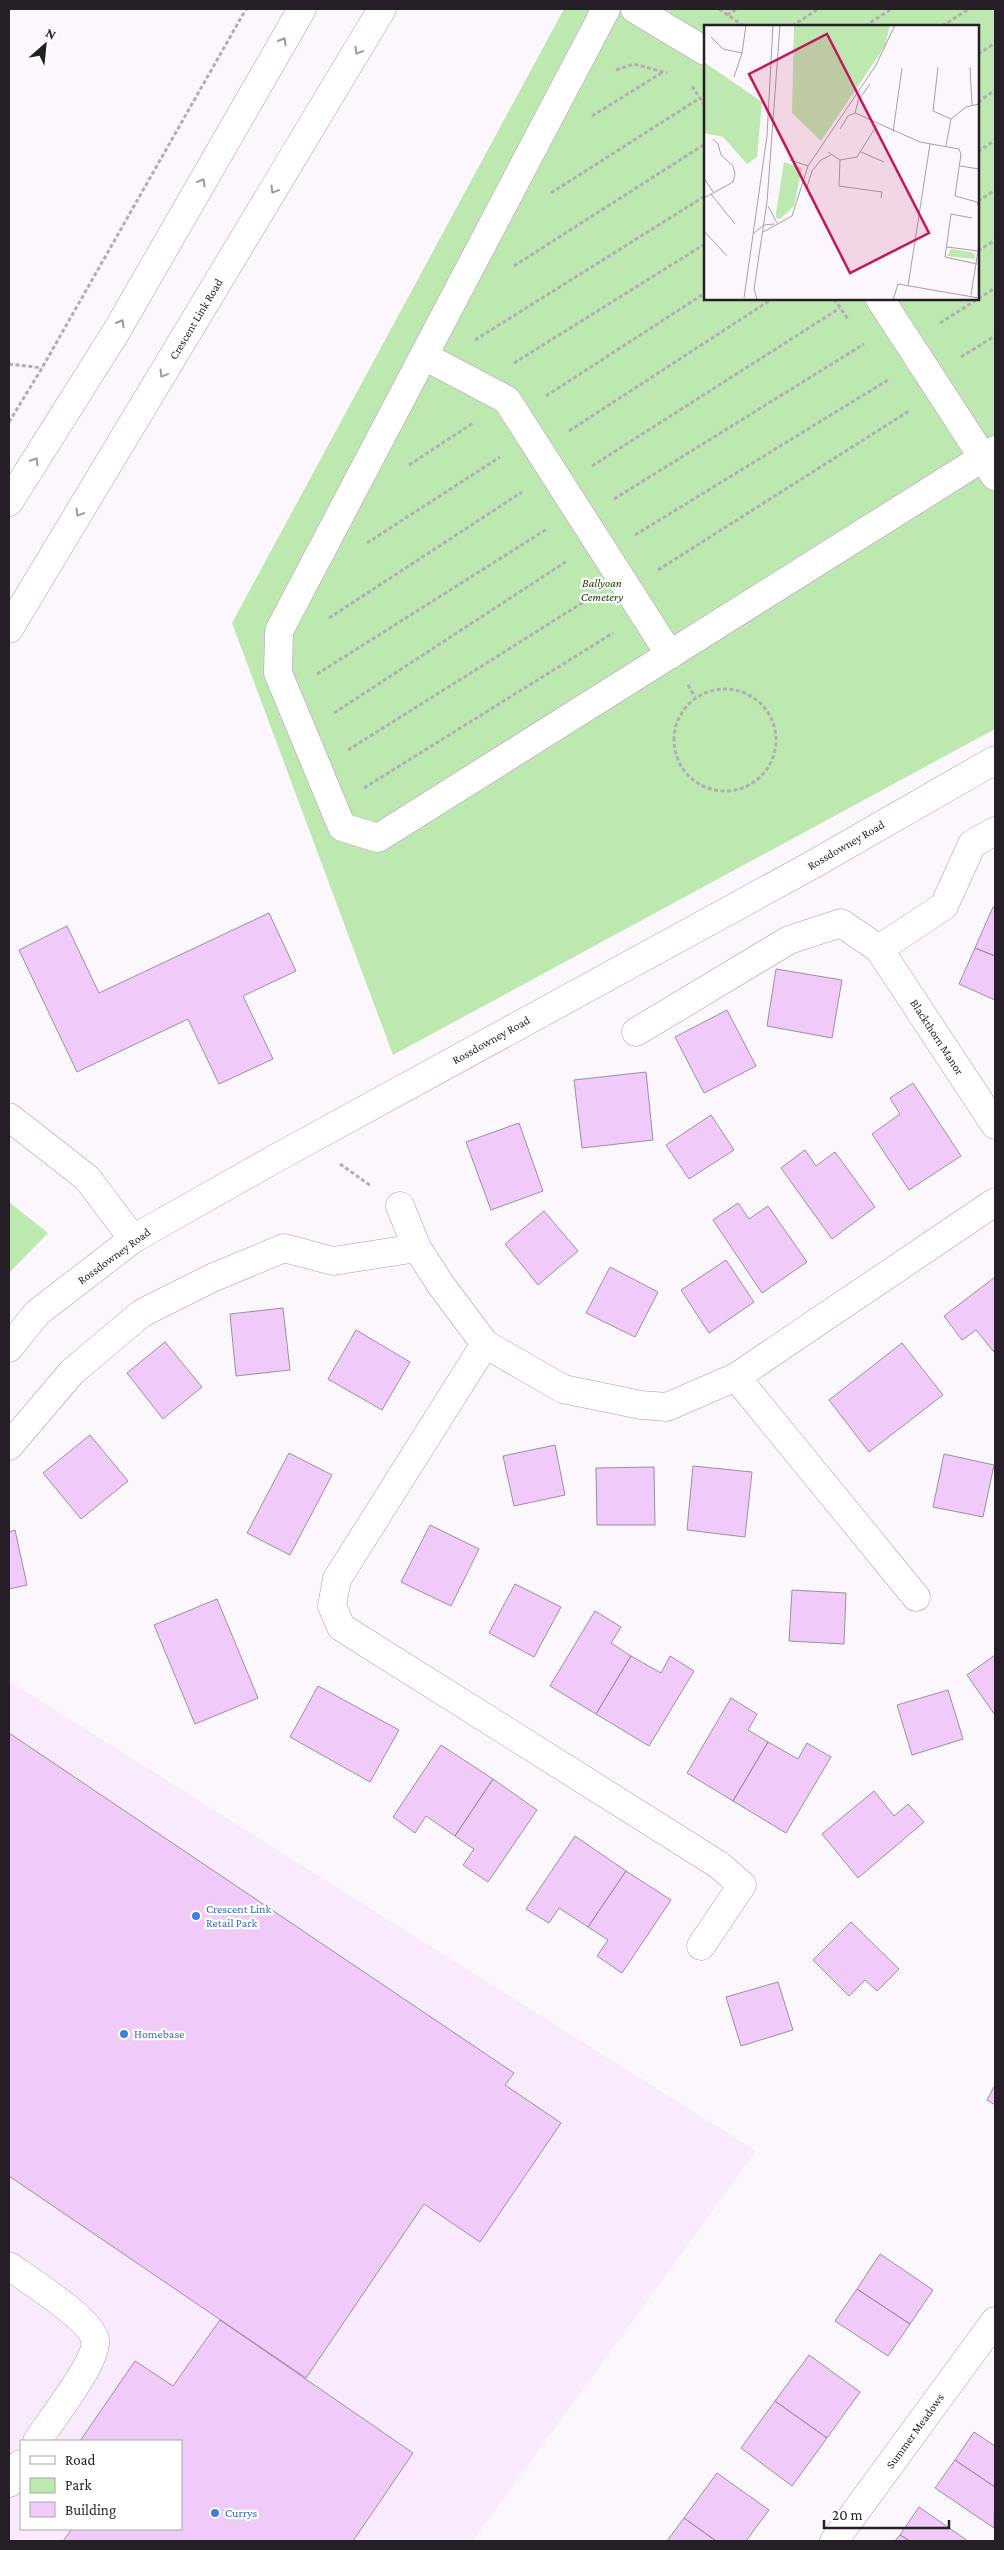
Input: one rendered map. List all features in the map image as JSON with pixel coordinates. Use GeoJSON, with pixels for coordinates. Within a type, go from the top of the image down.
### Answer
{"type":"FeatureCollection","features":[{"type":"Feature","properties":{"kind":"main road"},"geometry":{"type":"LineString","coordinates":[[9,502],[116,332],[302,9]]}},
{"type":"Feature","properties":{"kind":"main road","name":"Crescent Link Road"},"geometry":{"type":"LineString","coordinates":[[9,630],[382,9]]}},
{"type":"Feature","properties":{"kind":"main road"},"geometry":{"type":"LineString","coordinates":[[606,9],[279,630],[278,673],[342,827],[378,838],[670,655],[991,461],[881,300]]}},
{"type":"Feature","properties":{"kind":"main road"},"geometry":{"type":"LineString","coordinates":[[635,9],[704,50]]}},
{"type":"Feature","properties":{"kind":"main road"},"geometry":{"type":"LineString","coordinates":[[424,356],[507,400],[670,655]]}},
{"type":"Feature","properties":{"kind":"main road","name":"Rossdowney Road"},"geometry":{"type":"LineString","coordinates":[[9,1348],[37,1313],[133,1239],[278,1157],[803,870],[995,760]]}},
{"type":"Feature","properties":{"kind":"main road"},"geometry":{"type":"LineString","coordinates":[[636,1032],[789,940],[841,923],[879,949],[944,906],[972,844],[995,831]]}},
{"type":"Feature","properties":{"kind":"main road","name":"Blackthorn Manor"},"geometry":{"type":"LineString","coordinates":[[879,949],[995,1125]]}},
{"type":"Feature","properties":{"kind":"main road"},"geometry":{"type":"LineString","coordinates":[[9,1117],[87,1178],[133,1239]]}},
{"type":"Feature","properties":{"kind":"main road"},"geometry":{"type":"LineString","coordinates":[[400,1206],[417,1248],[441,1285],[485,1344],[563,1389],[641,1405],[667,1406],[736,1377],[995,1202]]}},
{"type":"Feature","properties":{"kind":"main road"},"geometry":{"type":"LineString","coordinates":[[9,1446],[72,1372],[142,1313],[212,1278],[284,1248],[332,1261],[417,1248]]}},
{"type":"Feature","properties":{"kind":"main road"},"geometry":{"type":"LineString","coordinates":[[485,1344],[337,1579],[332,1606],[341,1627],[719,1865],[742,1884],[701,1946]]}},
{"type":"Feature","properties":{"kind":"main road"},"geometry":{"type":"LineString","coordinates":[[736,1377],[916,1597]]}},
{"type":"Feature","properties":{"kind":"main road"},"geometry":{"type":"LineString","coordinates":[[9,2266],[86,2322],[95,2340],[92,2359],[38,2440]]}},
{"type":"Feature","properties":{"kind":"main road","name":"Summer Meadows"},"geometry":{"type":"LineString","coordinates":[[834,2541],[995,2321]]}},
{"type":"Feature","properties":{"kind":"main road"},"geometry":{"type":"LineString","coordinates":[[9,2483],[20,2466]]}},
{"type":"Feature","properties":{"kind":"path"},"geometry":{"type":"LineString","coordinates":[[9,422],[42,368],[246,9]]}},
{"type":"Feature","properties":{"kind":"path"},"geometry":{"type":"LineString","coordinates":[[719,9],[742,25]]}},
{"type":"Feature","properties":{"kind":"path"},"geometry":{"type":"LineString","coordinates":[[727,15],[737,9]]}},
{"type":"Feature","properties":{"kind":"path"},"geometry":{"type":"LineString","coordinates":[[794,25],[818,9]]}},
{"type":"Feature","properties":{"kind":"path"},"geometry":{"type":"LineString","coordinates":[[867,25],[891,9]]}},
{"type":"Feature","properties":{"kind":"path"},"geometry":{"type":"LineString","coordinates":[[944,25],[969,9]]}},
{"type":"Feature","properties":{"kind":"path"},"geometry":{"type":"LineString","coordinates":[[979,53],[995,43]]}},
{"type":"Feature","properties":{"kind":"path"},"geometry":{"type":"LineString","coordinates":[[614,71],[634,64],[671,74]]}},
{"type":"Feature","properties":{"kind":"path"},"geometry":{"type":"LineString","coordinates":[[585,120],[663,71]]}},
{"type":"Feature","properties":{"kind":"path"},"geometry":{"type":"LineString","coordinates":[[691,83],[704,104]]}},
{"type":"Feature","properties":{"kind":"path"},"geometry":{"type":"LineString","coordinates":[[979,101],[995,90]]}},
{"type":"Feature","properties":{"kind":"path"},"geometry":{"type":"LineString","coordinates":[[551,187],[547,196],[700,98]]}},
{"type":"Feature","properties":{"kind":"path"},"geometry":{"type":"LineString","coordinates":[[979,151],[995,140]]}},
{"type":"Feature","properties":{"kind":"path"},"geometry":{"type":"LineString","coordinates":[[515,259],[511,267],[704,145]]}},
{"type":"Feature","properties":{"kind":"path"},"geometry":{"type":"LineString","coordinates":[[979,200],[995,190]]}},
{"type":"Feature","properties":{"kind":"path"},"geometry":{"type":"LineString","coordinates":[[474,340],[704,197]]}},
{"type":"Feature","properties":{"kind":"path"},"geometry":{"type":"LineString","coordinates":[[979,250],[995,240]]}},
{"type":"Feature","properties":{"kind":"path"},"geometry":{"type":"LineString","coordinates":[[516,369],[511,365],[704,245]]}},
{"type":"Feature","properties":{"kind":"path"},"geometry":{"type":"LineString","coordinates":[[979,298],[995,288]]}},
{"type":"Feature","properties":{"kind":"path"},"geometry":{"type":"LineString","coordinates":[[544,397],[704,294]]}},
{"type":"Feature","properties":{"kind":"path"},"geometry":{"type":"LineString","coordinates":[[567,432],[770,300]]}},
{"type":"Feature","properties":{"kind":"path"},"geometry":{"type":"LineString","coordinates":[[940,323],[976,300]]}},
{"type":"Feature","properties":{"kind":"path"},"geometry":{"type":"LineString","coordinates":[[586,460],[591,467],[840,308]]}},
{"type":"Feature","properties":{"kind":"path"},"geometry":{"type":"LineString","coordinates":[[470,348],[478,332]]}},
{"type":"Feature","properties":{"kind":"path"},"geometry":{"type":"LineString","coordinates":[[962,357],[995,336]]}},
{"type":"Feature","properties":{"kind":"path"},"geometry":{"type":"LineString","coordinates":[[612,500],[864,344]]}},
{"type":"Feature","properties":{"kind":"path"},"geometry":{"type":"LineString","coordinates":[[9,364],[42,368]]}},
{"type":"Feature","properties":{"kind":"path"},"geometry":{"type":"LineString","coordinates":[[635,535],[888,380]]}},
{"type":"Feature","properties":{"kind":"path"},"geometry":{"type":"LineString","coordinates":[[541,391],[549,404]]}},
{"type":"Feature","properties":{"kind":"path"},"geometry":{"type":"LineString","coordinates":[[401,470],[507,400]]}},
{"type":"Feature","properties":{"kind":"path"},"geometry":{"type":"LineString","coordinates":[[658,570],[909,412]]}},
{"type":"Feature","properties":{"kind":"path"},"geometry":{"type":"LineString","coordinates":[[563,425],[572,439]]}},
{"type":"Feature","properties":{"kind":"path"},"geometry":{"type":"LineString","coordinates":[[363,545],[530,438]]}},
{"type":"Feature","properties":{"kind":"path"},"geometry":{"type":"LineString","coordinates":[[279,650],[552,472]]}},
{"type":"Feature","properties":{"kind":"path"},"geometry":{"type":"LineString","coordinates":[[607,492],[617,507]]}},
{"type":"Feature","properties":{"kind":"path"},"geometry":{"type":"LineString","coordinates":[[287,693],[577,510]]}},
{"type":"Feature","properties":{"kind":"path"},"geometry":{"type":"LineString","coordinates":[[630,528],[639,542]]}},
{"type":"Feature","properties":{"kind":"path"},"geometry":{"type":"LineString","coordinates":[[303,733],[597,542]]}},
{"type":"Feature","properties":{"kind":"path"},"geometry":{"type":"LineString","coordinates":[[653,563],[662,576]]}},
{"type":"Feature","properties":{"kind":"path"},"geometry":{"type":"LineString","coordinates":[[318,768],[621,579]]}},
{"type":"Feature","properties":{"kind":"path"},"geometry":{"type":"LineString","coordinates":[[334,807],[643,614]]}},
{"type":"Feature","properties":{"kind":"path"},"geometry":{"type":"LineString","coordinates":[[722,688],[736,689],[761,703],[770,714],[777,741],[775,755],[768,768],[748,786],[720,791],[694,781],[684,772],[674,746],[674,733],[678,719],[685,707],[695,697],[708,691],[722,688]]}},
{"type":"Feature","properties":{"kind":"path"},"geometry":{"type":"LineString","coordinates":[[337,1162],[400,1206]]}},
{"type":"Feature","properties":{"kind":"shaded area","name":"Crescent Link Retail Park"},"geometry":{"type":"Polygon","coordinates":[[[9,1681],[756,2151],[473,2541],[9,2541],[9,1681]]]}},
{"type":"Feature","properties":{"kind":"green space","name":"Ballyoan Cemetery"},"geometry":{"type":"Polygon","coordinates":[[[564,9],[995,9],[995,729],[393,1055],[232,623],[564,9]]]}},
{"type":"Feature","properties":{"kind":"green space"},"geometry":{"type":"Polygon","coordinates":[[[9,1202],[48,1233],[9,1273],[9,1202]]]}},
{"type":"Feature","properties":{"kind":"building"},"geometry":{"type":"Polygon","coordinates":[[[993,907],[995,908],[995,956],[975,948],[993,907]]]}},
{"type":"Feature","properties":{"kind":"building"},"geometry":{"type":"Polygon","coordinates":[[[269,913],[296,971],[243,996],[273,1059],[219,1084],[188,1019],[77,1072],[19,950],[67,926],[99,993],[269,913]]]}},
{"type":"Feature","properties":{"kind":"building"},"geometry":{"type":"Polygon","coordinates":[[[975,948],[995,956],[995,1000],[959,984],[975,948]]]}},
{"type":"Feature","properties":{"kind":"building"},"geometry":{"type":"Polygon","coordinates":[[[776,969],[842,980],[832,1038],[767,1026],[776,969]]]}},
{"type":"Feature","properties":{"kind":"building"},"geometry":{"type":"Polygon","coordinates":[[[727,1010],[756,1066],[704,1093],[675,1037],[727,1010]]]}},
{"type":"Feature","properties":{"kind":"building"},"geometry":{"type":"Polygon","coordinates":[[[646,1072],[653,1140],[582,1148],[574,1080],[646,1072]]]}},
{"type":"Feature","properties":{"kind":"building"},"geometry":{"type":"Polygon","coordinates":[[[913,1083],[961,1156],[909,1190],[872,1134],[900,1114],[890,1098],[913,1083]]]}},
{"type":"Feature","properties":{"kind":"building"},"geometry":{"type":"Polygon","coordinates":[[[711,1115],[734,1150],[689,1179],[666,1145],[711,1115]]]}},
{"type":"Feature","properties":{"kind":"building"},"geometry":{"type":"Polygon","coordinates":[[[519,1123],[543,1191],[491,1210],[466,1142],[519,1123]]]}},
{"type":"Feature","properties":{"kind":"building"},"geometry":{"type":"Polygon","coordinates":[[[805,1150],[816,1166],[835,1152],[875,1207],[832,1239],[781,1168],[805,1150]]]}},
{"type":"Feature","properties":{"kind":"building"},"geometry":{"type":"Polygon","coordinates":[[[738,1203],[749,1219],[768,1206],[807,1262],[762,1293],[713,1220],[738,1203]]]}},
{"type":"Feature","properties":{"kind":"building"},"geometry":{"type":"Polygon","coordinates":[[[544,1211],[578,1251],[538,1285],[505,1244],[544,1211]]]}},
{"type":"Feature","properties":{"kind":"building"},"geometry":{"type":"Polygon","coordinates":[[[726,1260],[754,1302],[709,1333],[681,1290],[726,1260]]]}},
{"type":"Feature","properties":{"kind":"building"},"geometry":{"type":"Polygon","coordinates":[[[610,1267],[658,1292],[635,1337],[586,1313],[610,1267]]]}},
{"type":"Feature","properties":{"kind":"building"},"geometry":{"type":"Polygon","coordinates":[[[995,1277],[994,1352],[976,1330],[962,1340],[944,1316],[995,1277]]]}},
{"type":"Feature","properties":{"kind":"building"},"geometry":{"type":"Polygon","coordinates":[[[283,1308],[290,1370],[236,1376],[230,1314],[283,1308]]]}},
{"type":"Feature","properties":{"kind":"building"},"geometry":{"type":"Polygon","coordinates":[[[356,1330],[410,1362],[382,1410],[328,1379],[356,1330]]]}},
{"type":"Feature","properties":{"kind":"building"},"geometry":{"type":"Polygon","coordinates":[[[165,1342],[202,1387],[163,1419],[127,1373],[165,1342]]]}},
{"type":"Feature","properties":{"kind":"building"},"geometry":{"type":"Polygon","coordinates":[[[902,1343],[943,1395],[869,1452],[829,1400],[902,1343]]]}},
{"type":"Feature","properties":{"kind":"building"},"geometry":{"type":"Polygon","coordinates":[[[90,1435],[128,1481],[81,1519],[43,1473],[90,1435]]]}},
{"type":"Feature","properties":{"kind":"building"},"geometry":{"type":"Polygon","coordinates":[[[555,1445],[565,1495],[514,1506],[503,1456],[555,1445]]]}},
{"type":"Feature","properties":{"kind":"building"},"geometry":{"type":"Polygon","coordinates":[[[289,1453],[332,1475],[290,1555],[247,1533],[289,1453]]]}},
{"type":"Feature","properties":{"kind":"building"},"geometry":{"type":"Polygon","coordinates":[[[944,1454],[994,1465],[983,1517],[933,1507],[944,1454]]]}},
{"type":"Feature","properties":{"kind":"building"},"geometry":{"type":"Polygon","coordinates":[[[693,1466],[752,1472],[745,1537],[687,1530],[693,1466]]]}},
{"type":"Feature","properties":{"kind":"building"},"geometry":{"type":"Polygon","coordinates":[[[654,1467],[655,1525],[597,1525],[596,1468],[654,1467]]]}},
{"type":"Feature","properties":{"kind":"building"},"geometry":{"type":"Polygon","coordinates":[[[430,1525],[479,1549],[451,1606],[401,1582],[430,1525]]]}},
{"type":"Feature","properties":{"kind":"building"},"geometry":{"type":"Polygon","coordinates":[[[15,1530],[27,1585],[9,1589],[9,1532],[15,1530]]]}},
{"type":"Feature","properties":{"kind":"building"},"geometry":{"type":"Polygon","coordinates":[[[515,1584],[561,1607],[534,1657],[489,1633],[515,1584]]]}},
{"type":"Feature","properties":{"kind":"building"},"geometry":{"type":"Polygon","coordinates":[[[792,1590],[846,1593],[844,1644],[789,1641],[792,1590]]]}},
{"type":"Feature","properties":{"kind":"building"},"geometry":{"type":"Polygon","coordinates":[[[217,1599],[258,1698],[195,1724],[154,1625],[217,1599]]]}},
{"type":"Feature","properties":{"kind":"building"},"geometry":{"type":"Polygon","coordinates":[[[595,1611],[621,1627],[611,1643],[631,1656],[596,1714],[550,1686],[595,1611]]]}},
{"type":"Feature","properties":{"kind":"building"},"geometry":{"type":"Polygon","coordinates":[[[995,1655],[995,1715],[967,1675],[995,1655]]]}},
{"type":"Feature","properties":{"kind":"building"},"geometry":{"type":"Polygon","coordinates":[[[631,1656],[661,1673],[670,1656],[694,1671],[649,1746],[596,1714],[631,1656]]]}},
{"type":"Feature","properties":{"kind":"building"},"geometry":{"type":"Polygon","coordinates":[[[318,1686],[399,1730],[370,1782],[290,1737],[318,1686]]]}},
{"type":"Feature","properties":{"kind":"building"},"geometry":{"type":"Polygon","coordinates":[[[948,1690],[963,1739],[912,1755],[897,1705],[948,1690]]]}},
{"type":"Feature","properties":{"kind":"building"},"geometry":{"type":"Polygon","coordinates":[[[731,1698],[757,1714],[748,1730],[768,1742],[733,1801],[687,1773],[731,1698]]]}},
{"type":"Feature","properties":{"kind":"building"},"geometry":{"type":"Polygon","coordinates":[[[9,1733],[514,2073],[505,2085],[561,2123],[480,2242],[424,2204],[306,2378],[9,2176],[9,1733]]]}},
{"type":"Feature","properties":{"kind":"building"},"geometry":{"type":"Polygon","coordinates":[[[768,1742],[798,1759],[807,1743],[831,1757],[786,1833],[733,1801],[768,1742]]]}},
{"type":"Feature","properties":{"kind":"building"},"geometry":{"type":"Polygon","coordinates":[[[441,1745],[493,1779],[455,1836],[426,1816],[415,1833],[393,1817],[441,1745]]]}},
{"type":"Feature","properties":{"kind":"building"},"geometry":{"type":"Polygon","coordinates":[[[493,1779],[537,1810],[488,1882],[463,1865],[474,1849],[455,1836],[493,1779]]]}},
{"type":"Feature","properties":{"kind":"building"},"geometry":{"type":"Polygon","coordinates":[[[874,1791],[894,1816],[908,1804],[924,1822],[858,1878],[822,1834],[874,1791]]]}},
{"type":"Feature","properties":{"kind":"building"},"geometry":{"type":"Polygon","coordinates":[[[575,1836],[626,1871],[588,1927],[559,1908],[549,1923],[526,1909],[575,1836]]]}},
{"type":"Feature","properties":{"kind":"building"},"geometry":{"type":"Polygon","coordinates":[[[626,1871],[671,1900],[622,1973],[597,1956],[608,1940],[588,1927],[626,1871]]]}},
{"type":"Feature","properties":{"kind":"building"},"geometry":{"type":"Polygon","coordinates":[[[851,1922],[899,1969],[877,1991],[865,1980],[849,1996],[813,1960],[851,1922]]]}},
{"type":"Feature","properties":{"kind":"building"},"geometry":{"type":"Polygon","coordinates":[[[778,1982],[793,2030],[741,2046],[726,1997],[778,1982]]]}},
{"type":"Feature","properties":{"kind":"building"},"geometry":{"type":"Polygon","coordinates":[[[995,2085],[995,2105],[987,2100],[995,2085]]]}},
{"type":"Feature","properties":{"kind":"building"},"geometry":{"type":"Polygon","coordinates":[[[880,2254],[933,2290],[910,2324],[857,2289],[880,2254]]]}},
{"type":"Feature","properties":{"kind":"building"},"geometry":{"type":"Polygon","coordinates":[[[857,2289],[910,2324],[888,2356],[835,2321],[857,2289]]]}},
{"type":"Feature","properties":{"kind":"building"},"geometry":{"type":"Polygon","coordinates":[[[220,2320],[413,2453],[353,2541],[63,2541],[71,2530],[182,2530],[182,2440],[81,2440],[135,2361],[173,2386],[220,2320]]]}},
{"type":"Feature","properties":{"kind":"building"},"geometry":{"type":"Polygon","coordinates":[[[809,2355],[860,2392],[827,2438],[775,2401],[809,2355]]]}},
{"type":"Feature","properties":{"kind":"building"},"geometry":{"type":"Polygon","coordinates":[[[775,2401],[827,2438],[792,2486],[741,2448],[775,2401]]]}},
{"type":"Feature","properties":{"kind":"building"},"geometry":{"type":"Polygon","coordinates":[[[974,2432],[995,2446],[995,2487],[955,2460],[974,2432]]]}},
{"type":"Feature","properties":{"kind":"building"},"geometry":{"type":"Polygon","coordinates":[[[955,2460],[995,2487],[994,2528],[935,2488],[955,2460]]]}},
{"type":"Feature","properties":{"kind":"building"},"geometry":{"type":"Polygon","coordinates":[[[717,2473],[769,2510],[746,2541],[716,2541],[684,2518],[717,2473]]]}},
{"type":"Feature","properties":{"kind":"building"},"geometry":{"type":"Polygon","coordinates":[[[919,2507],[968,2541],[910,2541],[900,2535],[919,2507]]]}},
{"type":"Feature","properties":{"kind":"building"},"geometry":{"type":"Polygon","coordinates":[[[684,2518],[716,2541],[667,2541],[684,2518]]]}},
{"type":"Feature","properties":{"kind":"building"},"geometry":{"type":"Polygon","coordinates":[[[900,2535],[910,2541],[895,2541],[900,2535]]]}},
{"type":"Feature","properties":{"kind":"place","name":"Crescent Link Retail Park"},"geometry":{"type":"Point","coordinates":[196,1916]}},
{"type":"Feature","properties":{"kind":"place","name":"Homebase"},"geometry":{"type":"Point","coordinates":[124,2034]}},
{"type":"Feature","properties":{"kind":"place","name":"Currys"},"geometry":{"type":"Point","coordinates":[215,2513]}}]}
